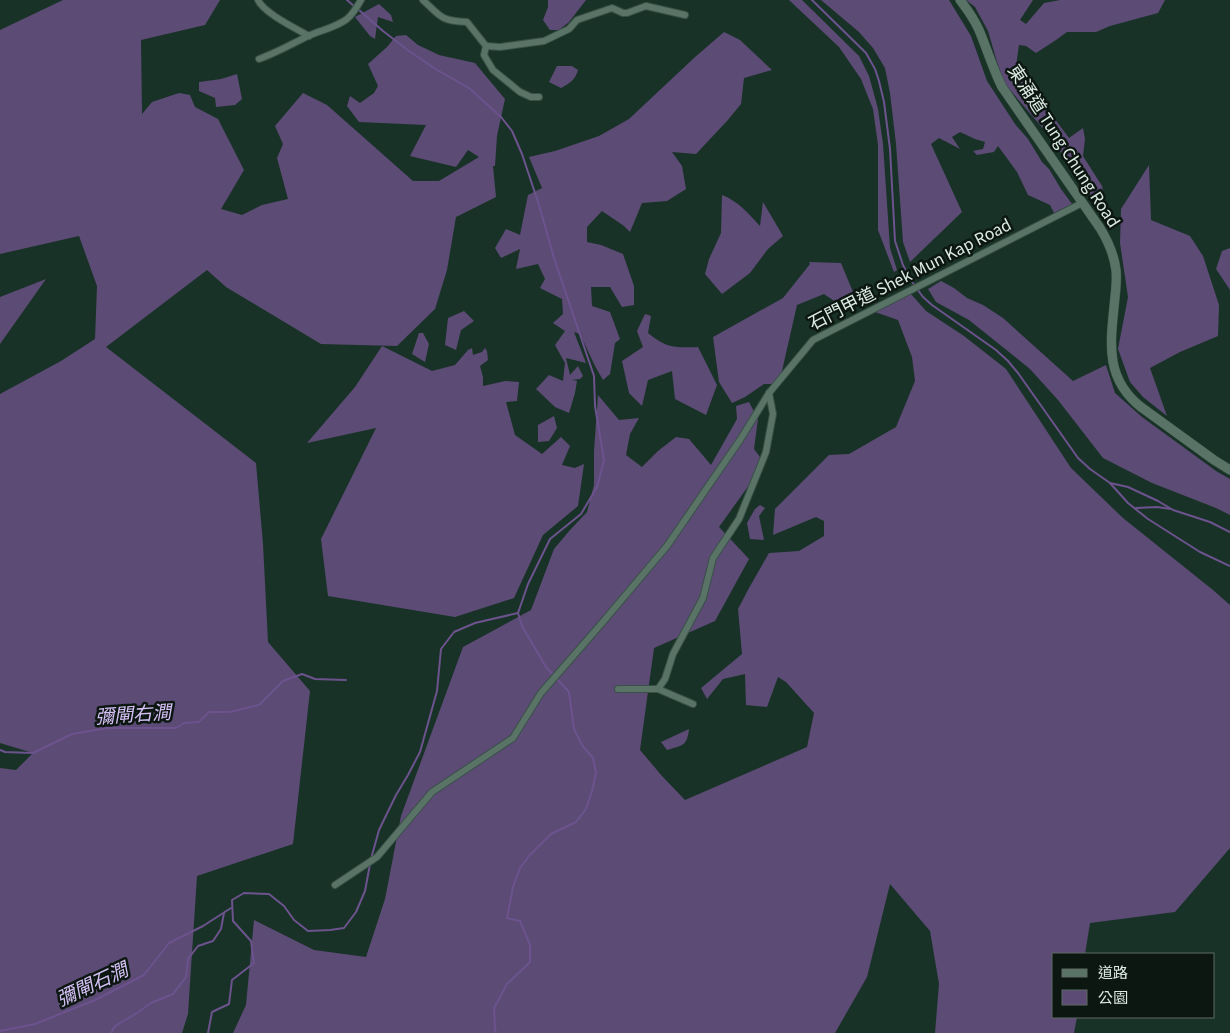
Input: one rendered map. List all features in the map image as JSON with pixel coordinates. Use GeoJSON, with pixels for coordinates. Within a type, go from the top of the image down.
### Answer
{"type":"FeatureCollection","features":[{"type":"Feature","properties":{"kind":"main road","name":"東涌道 Tung Chung Road"},"geometry":{"type":"LineString","coordinates":[[960,0],[979,29],[1002,87],[1109,243],[1114,260],[1116,278],[1111,350],[1115,371],[1120,383],[1130,398],[1141,407],[1230,470]]}},
{"type":"Feature","properties":{"kind":"street"},"geometry":{"type":"LineString","coordinates":[[258,0],[262,7],[269,12],[309,36]]}},
{"type":"Feature","properties":{"kind":"street"},"geometry":{"type":"LineString","coordinates":[[259,59],[345,20],[361,0]]}},
{"type":"Feature","properties":{"kind":"street"},"geometry":{"type":"LineString","coordinates":[[423,0],[442,18],[452,22],[467,22],[486,46],[500,48],[544,41],[569,29],[578,20],[612,8],[627,13],[646,6],[685,15]]}},
{"type":"Feature","properties":{"kind":"street"},"geometry":{"type":"LineString","coordinates":[[486,46],[484,55],[492,70],[520,92],[531,97],[540,97]]}},
{"type":"Feature","properties":{"kind":"street","name":"石門甲道 Shek Mun Kap Road"},"geometry":{"type":"LineString","coordinates":[[335,885],[377,857],[432,792],[513,738],[541,693],[667,546],[740,440],[769,393],[813,340],[1082,203]]}},
{"type":"Feature","properties":{"kind":"street"},"geometry":{"type":"LineString","coordinates":[[658,689],[665,679],[673,654],[703,598],[713,558],[739,519],[766,452],[773,414],[769,393]]}},
{"type":"Feature","properties":{"kind":"street"},"geometry":{"type":"LineString","coordinates":[[618,689],[658,689],[693,704]]}},
{"type":"Feature","properties":{"kind":"green space"},"geometry":{"type":"Polygon","coordinates":[[[63,0],[220,0],[205,25],[141,40],[142,114],[152,102],[179,93],[190,95],[195,107],[218,119],[244,170],[221,209],[242,215],[262,205],[288,199],[277,158],[283,144],[275,126],[303,93],[327,105],[413,181],[439,181],[479,157],[468,150],[456,167],[410,156],[426,125],[359,122],[347,106],[350,96],[360,103],[374,93],[378,86],[368,64],[396,36],[406,35],[418,45],[439,55],[475,63],[505,99],[497,136],[495,166],[493,166],[496,197],[456,217],[447,270],[435,309],[397,346],[321,344],[226,287],[207,270],[106,347],[256,463],[263,544],[268,642],[310,691],[293,844],[197,876],[188,1014],[182,1033],[0,1033],[0,768],[16,770],[33,753],[0,743],[0,394],[61,361],[95,339],[97,286],[79,236],[0,254],[0,30],[63,0]]]}},
{"type":"Feature","properties":{"kind":"green space"},"geometry":{"type":"Polygon","coordinates":[[[548,0],[586,0],[569,22],[559,30],[550,30],[543,20],[548,7],[548,0]]]}},
{"type":"Feature","properties":{"kind":"green space"},"geometry":{"type":"Polygon","coordinates":[[[789,0],[802,0],[859,56],[869,76],[878,109],[883,144],[890,248],[897,270],[894,272],[878,230],[878,145],[873,109],[861,79],[839,47],[789,0]]]}},
{"type":"Feature","properties":{"kind":"green space"},"geometry":{"type":"Polygon","coordinates":[[[821,0],[949,0],[971,36],[987,81],[1072,204],[1054,213],[1050,205],[1028,195],[1017,172],[998,146],[994,152],[977,155],[973,151],[983,149],[985,142],[960,132],[952,137],[960,149],[939,138],[931,144],[962,212],[910,262],[903,242],[896,144],[885,68],[873,48],[859,32],[821,0]]]}},
{"type":"Feature","properties":{"kind":"green space"},"geometry":{"type":"Polygon","coordinates":[[[966,0],[1033,0],[1020,20],[1026,24],[1044,3],[1060,0],[1165,0],[1158,13],[1110,26],[1096,32],[1067,32],[1036,53],[1026,46],[1019,45],[1016,66],[1023,72],[1069,138],[1083,128],[1085,139],[1083,156],[1102,186],[1113,230],[1085,186],[1046,132],[1005,84],[988,31],[975,7],[966,0]]]}},
{"type":"Feature","properties":{"kind":"green space"},"geometry":{"type":"Polygon","coordinates":[[[379,4],[391,15],[393,22],[378,17],[375,39],[370,36],[355,17],[379,4]]]}},
{"type":"Feature","properties":{"kind":"green space"},"geometry":{"type":"Polygon","coordinates":[[[724,32],[740,40],[772,70],[744,78],[741,104],[696,154],[672,152],[682,166],[686,189],[667,201],[642,203],[630,232],[602,211],[587,227],[587,242],[601,245],[623,254],[634,286],[634,305],[622,307],[610,287],[591,287],[592,306],[610,312],[620,339],[615,343],[610,374],[603,380],[580,334],[574,332],[586,363],[566,358],[570,375],[578,366],[583,376],[580,379],[572,380],[577,381],[569,413],[555,407],[536,389],[549,375],[563,381],[565,363],[555,345],[565,331],[553,323],[563,314],[562,299],[540,288],[545,279],[538,264],[516,269],[520,249],[501,258],[495,248],[506,229],[520,235],[528,195],[542,188],[529,157],[555,151],[599,136],[629,119],[724,32]]]}},
{"type":"Feature","properties":{"kind":"green space"},"geometry":{"type":"Polygon","coordinates":[[[557,66],[572,66],[578,70],[572,81],[561,88],[549,82],[557,66]]]}},
{"type":"Feature","properties":{"kind":"green space"},"geometry":{"type":"Polygon","coordinates":[[[237,74],[242,99],[235,105],[216,107],[215,98],[199,91],[199,82],[221,79],[237,74]]]}},
{"type":"Feature","properties":{"kind":"green space"},"geometry":{"type":"Polygon","coordinates":[[[1149,165],[1151,220],[1190,236],[1203,256],[1219,305],[1218,336],[1180,352],[1150,368],[1167,416],[1143,397],[1130,382],[1118,349],[1128,297],[1120,243],[1121,209],[1149,165]]]}},
{"type":"Feature","properties":{"kind":"green space"},"geometry":{"type":"Polygon","coordinates":[[[722,195],[738,204],[760,226],[763,202],[783,236],[768,249],[750,273],[722,294],[705,274],[709,259],[721,233],[722,195]]]}},
{"type":"Feature","properties":{"kind":"green space"},"geometry":{"type":"Polygon","coordinates":[[[1230,248],[1230,290],[1216,269],[1222,251],[1230,248]]]}},
{"type":"Feature","properties":{"kind":"green space"},"geometry":{"type":"Polygon","coordinates":[[[809,262],[841,263],[853,292],[853,301],[846,309],[824,294],[797,305],[779,384],[764,384],[732,403],[719,382],[713,337],[783,298],[810,264],[809,262]]]}},
{"type":"Feature","properties":{"kind":"green space"},"geometry":{"type":"Polygon","coordinates":[[[46,279],[0,344],[0,297],[46,279]]]}},
{"type":"Feature","properties":{"kind":"green space"},"geometry":{"type":"Polygon","coordinates":[[[941,281],[1003,318],[1073,381],[1106,365],[1115,393],[1142,417],[1216,471],[1230,479],[1230,515],[1152,483],[1103,458],[1058,400],[1030,369],[969,320],[936,302],[928,289],[941,281]]]}},
{"type":"Feature","properties":{"kind":"green space"},"geometry":{"type":"Polygon","coordinates":[[[911,294],[926,311],[964,336],[1006,369],[1071,468],[1123,518],[1230,605],[1230,848],[1175,912],[1090,923],[1085,953],[1052,953],[1052,1018],[1077,1018],[1074,1033],[935,1033],[939,984],[930,931],[890,884],[867,977],[835,1033],[233,1033],[246,1005],[254,920],[314,950],[366,957],[385,899],[401,816],[463,647],[531,610],[554,549],[587,512],[594,485],[594,451],[598,395],[619,420],[639,418],[630,434],[626,455],[642,467],[676,437],[689,439],[711,465],[737,419],[736,406],[749,402],[758,419],[754,449],[760,457],[752,481],[719,527],[749,559],[715,621],[654,648],[640,750],[685,800],[807,747],[814,713],[786,682],[778,677],[767,707],[746,705],[745,674],[723,679],[707,699],[701,688],[742,654],[738,609],[769,553],[799,551],[824,536],[824,521],[816,517],[773,535],[775,509],[829,455],[849,454],[896,427],[915,381],[912,357],[898,320],[875,312],[911,294]]]}},
{"type":"Feature","properties":{"kind":"green space"},"geometry":{"type":"Polygon","coordinates":[[[464,311],[474,321],[461,330],[456,350],[445,345],[448,318],[464,311]]]}},
{"type":"Feature","properties":{"kind":"green space"},"geometry":{"type":"Polygon","coordinates":[[[645,314],[651,316],[648,333],[660,342],[677,347],[698,347],[717,385],[706,415],[675,399],[672,371],[648,380],[642,406],[629,393],[622,361],[643,347],[637,331],[645,314]]]}},
{"type":"Feature","properties":{"kind":"green space"},"geometry":{"type":"Polygon","coordinates":[[[419,333],[423,333],[429,344],[425,362],[412,354],[419,333]]]}},
{"type":"Feature","properties":{"kind":"green space"},"geometry":{"type":"Polygon","coordinates":[[[382,346],[432,371],[455,365],[472,348],[473,355],[482,352],[485,348],[488,360],[480,366],[483,386],[505,381],[519,382],[517,401],[506,402],[515,435],[542,454],[561,437],[570,446],[562,465],[575,468],[584,464],[578,506],[543,535],[514,598],[455,617],[328,596],[321,539],[376,428],[307,443],[355,387],[382,346]]]}},
{"type":"Feature","properties":{"kind":"green space"},"geometry":{"type":"Polygon","coordinates":[[[554,416],[557,428],[549,441],[538,442],[538,425],[554,416]]]}},
{"type":"Feature","properties":{"kind":"green space"},"geometry":{"type":"Polygon","coordinates":[[[760,505],[765,508],[759,516],[764,540],[750,539],[747,523],[755,509],[760,505]]]}},
{"type":"Feature","properties":{"kind":"green space"},"geometry":{"type":"Polygon","coordinates":[[[689,729],[687,739],[680,746],[667,750],[661,742],[689,729]]]}},
{"type":"Feature","properties":{"kind":"waterway"},"geometry":{"type":"LineString","coordinates":[[347,0],[355,7]]}},
{"type":"Feature","properties":{"kind":"waterway"},"geometry":{"type":"LineString","coordinates":[[812,0],[866,53],[875,69],[884,102],[890,149],[895,241],[903,265],[923,297],[996,350],[1008,361],[1078,458],[1090,469],[1110,483],[1128,487],[1173,510],[1210,522],[1230,532]]}},
{"type":"Feature","properties":{"kind":"waterway"},"geometry":{"type":"LineString","coordinates":[[359,10],[409,51],[469,88],[501,117],[512,131],[522,154],[554,258],[594,376],[595,406],[604,460],[597,487],[581,514],[550,539],[528,584],[518,613],[522,626],[546,667],[569,692],[574,729],[582,745],[593,758],[596,773],[586,809],[576,822],[551,834],[520,868],[513,887],[507,918],[520,921],[530,945],[530,962],[507,984],[494,1008],[496,1033]]}},
{"type":"Feature","properties":{"kind":"waterway"},"geometry":{"type":"LineString","coordinates":[[1110,483],[1128,503],[1148,519],[1200,552],[1230,566]]}},
{"type":"Feature","properties":{"kind":"waterway"},"geometry":{"type":"LineString","coordinates":[[1136,508],[1157,507],[1171,509]]}},
{"type":"Feature","properties":{"kind":"waterway"},"geometry":{"type":"LineString","coordinates":[[371,859],[379,830],[420,752],[437,691],[441,649],[454,632],[475,623],[518,613]]}},
{"type":"Feature","properties":{"kind":"waterway","name":"彌閘右澗"},"geometry":{"type":"LineString","coordinates":[[0,750],[5,752],[33,753],[72,734],[107,728],[176,728],[184,723],[199,722],[209,712],[230,712],[259,705],[283,681],[302,674],[315,679],[346,680]]}},
{"type":"Feature","properties":{"kind":"waterway"},"geometry":{"type":"LineString","coordinates":[[208,1033],[212,1012],[229,1004],[232,980],[254,963],[251,941],[233,921],[232,900],[244,893],[269,894],[284,906],[294,920],[308,931],[344,928],[356,912],[365,891],[370,864]]}},
{"type":"Feature","properties":{"kind":"waterway","name":"彌閘石澗"},"geometry":{"type":"LineString","coordinates":[[0,1031],[35,1024],[95,1000],[144,975],[169,943],[203,926],[231,908]]}},
{"type":"Feature","properties":{"kind":"waterway"},"geometry":{"type":"LineString","coordinates":[[111,1033],[115,1026],[151,1003],[173,994],[186,977],[188,959],[198,946],[213,941],[221,929],[224,913]]}}]}
